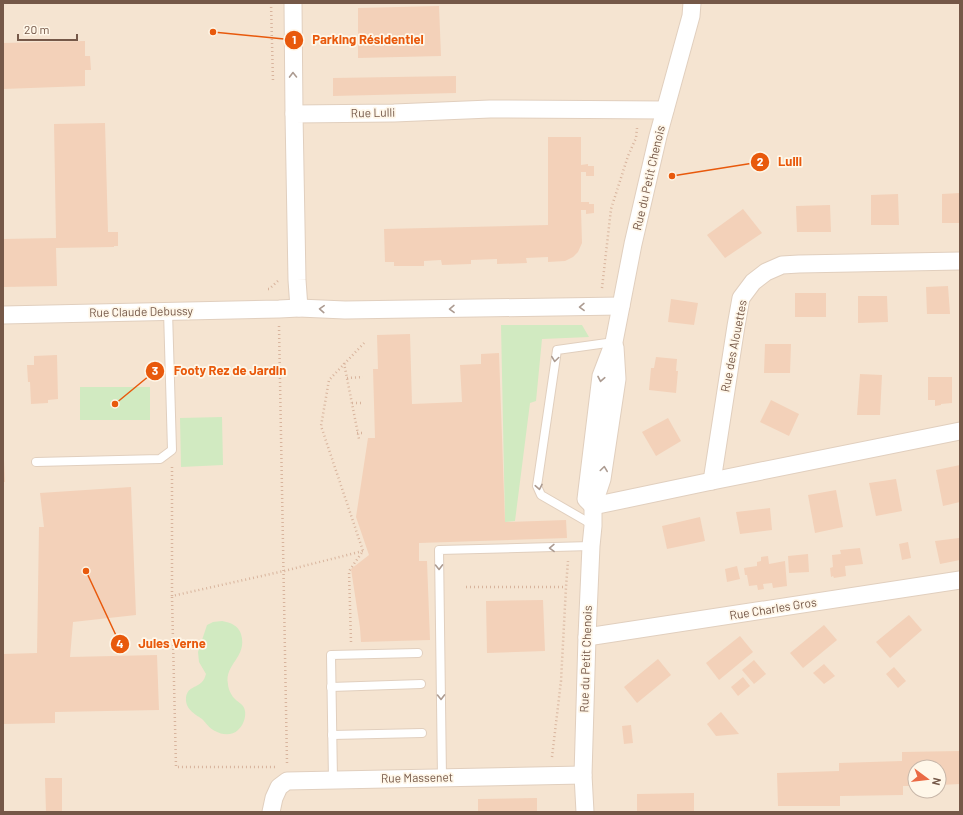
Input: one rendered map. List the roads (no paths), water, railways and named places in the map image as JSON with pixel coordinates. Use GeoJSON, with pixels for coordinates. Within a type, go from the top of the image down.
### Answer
{"type":"FeatureCollection","features":[{"type":"Feature","properties":{"kind":"street"},"geometry":{"type":"LineString","coordinates":[[293,3],[297,280],[299,308],[345,310],[621,306]]}},
{"type":"Feature","properties":{"kind":"street","name":"Rue du Petit Chenois"},"geometry":{"type":"LineString","coordinates":[[585,812],[583,775],[590,546],[593,526],[593,506],[602,479],[617,379],[614,342],[633,244],[665,110],[694,7]]}},
{"type":"Feature","properties":{"kind":"street","name":"Rue Lulli"},"geometry":{"type":"LineString","coordinates":[[294,114],[490,109],[665,110]]}},
{"type":"Feature","properties":{"kind":"street","name":"Rue des Alouettes"},"geometry":{"type":"LineString","coordinates":[[712,481],[738,312],[741,298],[753,282],[766,272],[782,266],[799,264],[960,261]]}},
{"type":"Feature","properties":{"kind":"street","name":"Rue Claude Debussy"},"geometry":{"type":"LineString","coordinates":[[3,315],[299,308]]}},
{"type":"Feature","properties":{"kind":"street"},"geometry":{"type":"LineString","coordinates":[[593,506],[960,431]]}},
{"type":"Feature","properties":{"kind":"street","name":"Rue Charles Gros"},"geometry":{"type":"LineString","coordinates":[[587,637],[960,580]]}},
{"type":"Feature","properties":{"kind":"street","name":"Rue Massenet"},"geometry":{"type":"LineString","coordinates":[[271,812],[274,798],[287,774],[333,780],[583,775]]}},
{"type":"Feature","properties":{"kind":"lane"},"geometry":{"type":"LineString","coordinates":[[36,462],[160,459],[172,450],[168,311]]}},
{"type":"Feature","properties":{"kind":"lane"},"geometry":{"type":"LineString","coordinates":[[593,526],[541,495],[537,486],[557,350],[614,342]]}},
{"type":"Feature","properties":{"kind":"lane"},"geometry":{"type":"LineString","coordinates":[[442,778],[439,550],[590,546]]}},
{"type":"Feature","properties":{"kind":"lane"},"geometry":{"type":"LineString","coordinates":[[333,780],[331,655],[418,653]]}},
{"type":"Feature","properties":{"kind":"lane"},"geometry":{"type":"LineString","coordinates":[[331,687],[421,684]]}},
{"type":"Feature","properties":{"kind":"lane"},"geometry":{"type":"LineString","coordinates":[[332,736],[422,733]]}},
{"type":"Feature","properties":{"kind":"place","name":"Parking Résidentiel"},"geometry":{"type":"Point","coordinates":[213,32]}},
{"type":"Feature","properties":{"kind":"place","name":"Lulli"},"geometry":{"type":"Point","coordinates":[672,176]}},
{"type":"Feature","properties":{"kind":"place","name":"Footy Rez de Jardin"},"geometry":{"type":"Point","coordinates":[115,404]}},
{"type":"Feature","properties":{"kind":"place","name":"Jules Verne"},"geometry":{"type":"Point","coordinates":[86,571]}}]}
